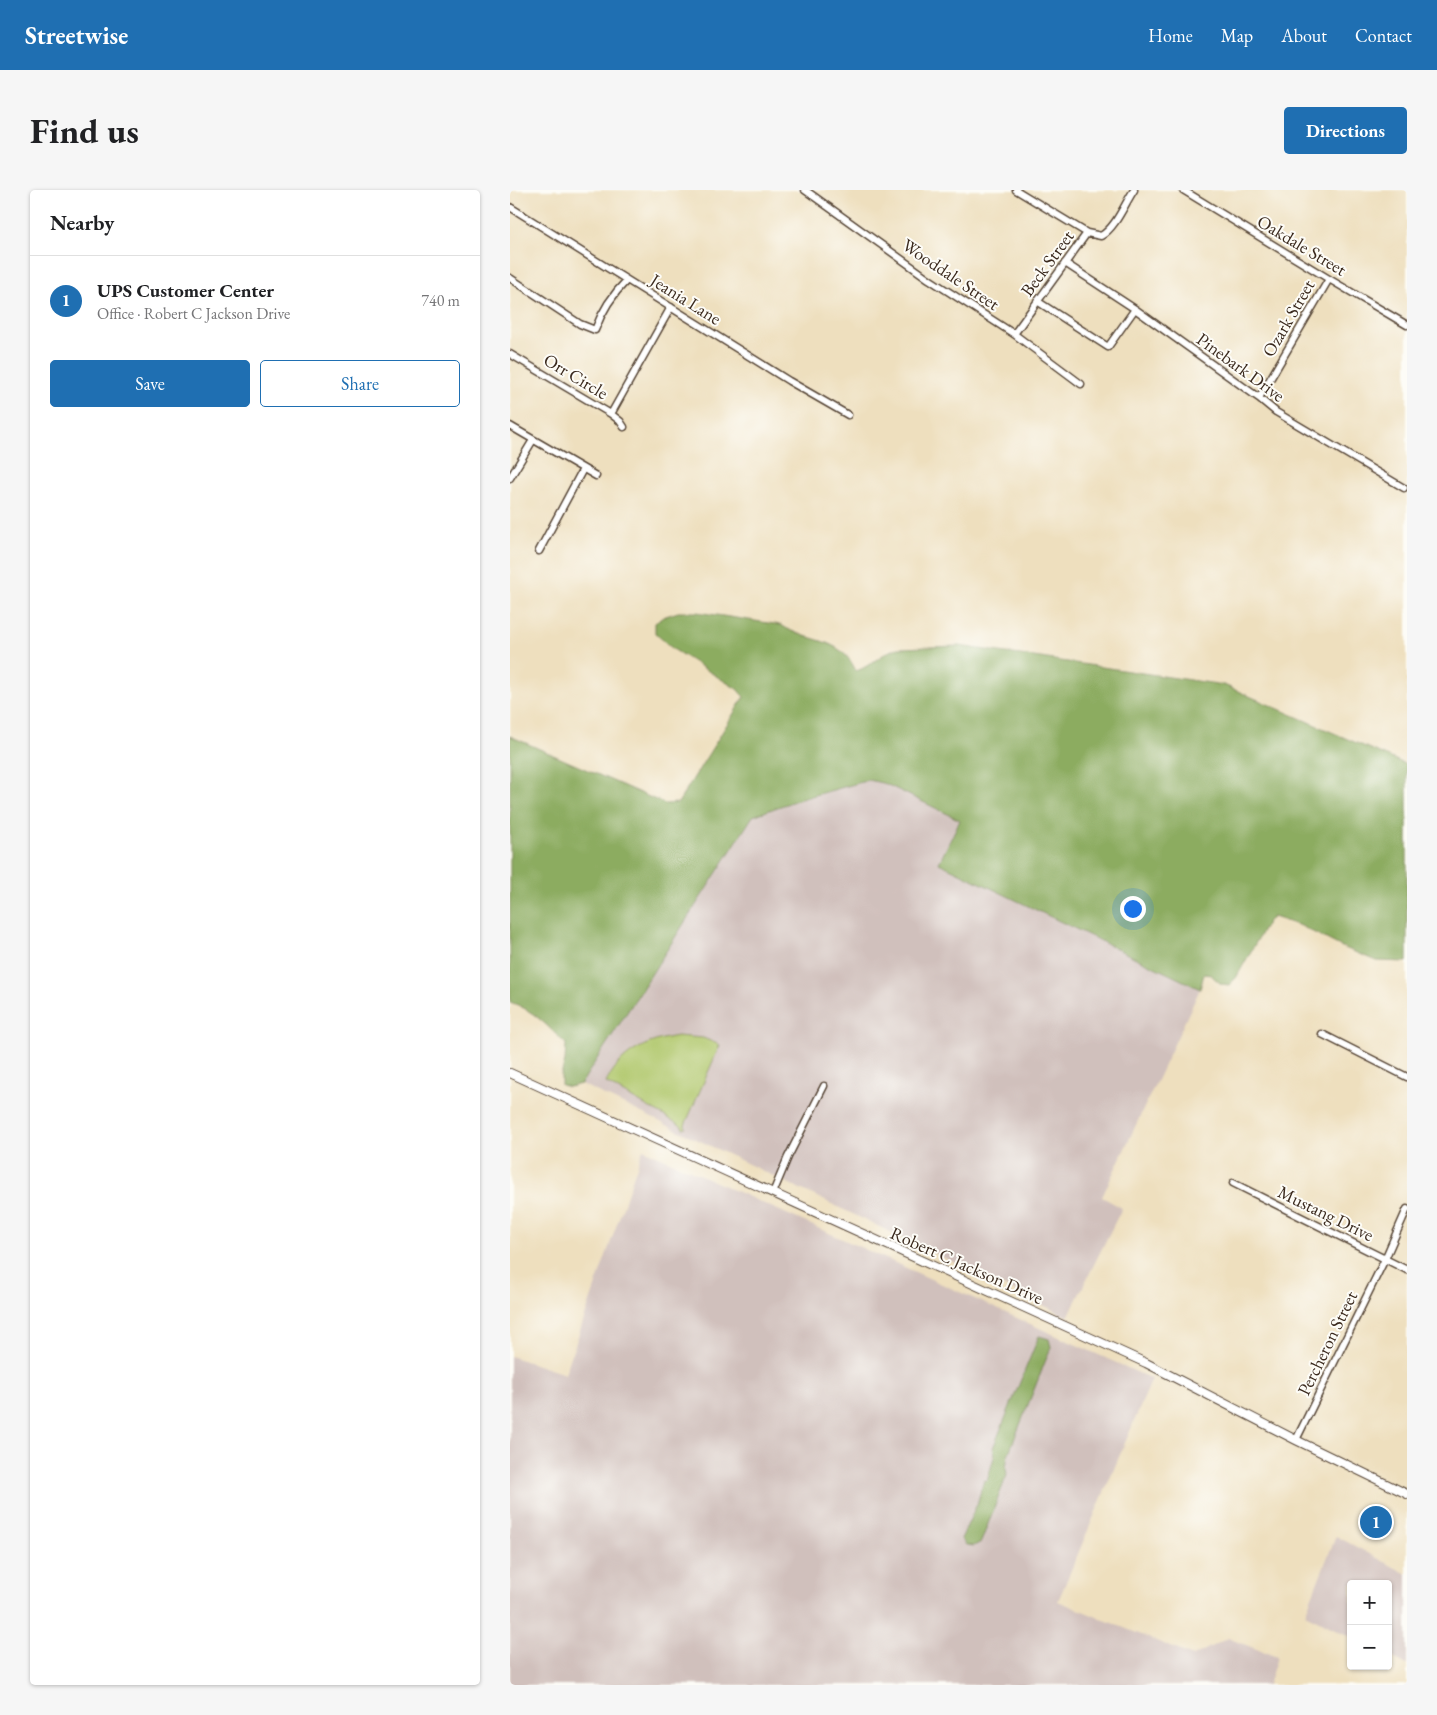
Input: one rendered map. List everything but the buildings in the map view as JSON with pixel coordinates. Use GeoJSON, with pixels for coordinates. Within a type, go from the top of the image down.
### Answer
{"type":"FeatureCollection","features":[{"type":"Feature","properties":{"kind":"main road","name":"Robert C Jackson Drive"},"geometry":{"type":"LineString","coordinates":[[510,1073],[1146,1363],[1296,1440],[1407,1494]]}},
{"type":"Feature","properties":{"kind":"street","name":"Wooddale Street"},"geometry":{"type":"LineString","coordinates":[[805,190],[929,279],[1014,334],[1081,384]]}},
{"type":"Feature","properties":{"kind":"street"},"geometry":{"type":"LineString","coordinates":[[1016,190],[1087,233],[1100,236],[1106,233],[1134,190]]}},
{"type":"Feature","properties":{"kind":"street","name":"Oakdale Street"},"geometry":{"type":"LineString","coordinates":[[1183,190],[1328,280],[1407,325]]}},
{"type":"Feature","properties":{"kind":"street","name":"Jeania Lane"},"geometry":{"type":"LineString","coordinates":[[510,206],[789,381],[848,415]]}},
{"type":"Feature","properties":{"kind":"street","name":"Beck Street"},"geometry":{"type":"LineString","coordinates":[[1014,334],[1087,233]]}},
{"type":"Feature","properties":{"kind":"street","name":"Pinebark Drive"},"geometry":{"type":"LineString","coordinates":[[1065,263],[1135,309],[1276,412],[1404,488]]}},
{"type":"Feature","properties":{"kind":"street"},"geometry":{"type":"LineString","coordinates":[[510,278],[580,324],[595,330],[618,289],[627,280]]}},
{"type":"Feature","properties":{"kind":"street","name":"Ozark Street"},"geometry":{"type":"LineString","coordinates":[[1259,398],[1328,280]]}},
{"type":"Feature","properties":{"kind":"street"},"geometry":{"type":"LineString","coordinates":[[1038,301],[1108,347],[1135,309]]}},
{"type":"Feature","properties":{"kind":"street"},"geometry":{"type":"LineString","coordinates":[[611,414],[671,307]]}},
{"type":"Feature","properties":{"kind":"street","name":"Orr Circle"},"geometry":{"type":"LineString","coordinates":[[510,354],[611,414],[624,427]]}},
{"type":"Feature","properties":{"kind":"street"},"geometry":{"type":"LineString","coordinates":[[510,426],[596,476]]}},
{"type":"Feature","properties":{"kind":"street"},"geometry":{"type":"LineString","coordinates":[[510,478],[533,440]]}},
{"type":"Feature","properties":{"kind":"street"},"geometry":{"type":"LineString","coordinates":[[539,551],[583,469]]}},
{"type":"Feature","properties":{"kind":"street"},"geometry":{"type":"LineString","coordinates":[[1322,1034],[1407,1077]]}},
{"type":"Feature","properties":{"kind":"street"},"geometry":{"type":"LineString","coordinates":[[773,1193],[788,1157],[824,1086]]}},
{"type":"Feature","properties":{"kind":"street","name":"Mustang Drive"},"geometry":{"type":"LineString","coordinates":[[1233,1183],[1407,1270]]}},
{"type":"Feature","properties":{"kind":"street","name":"Percheron Street"},"geometry":{"type":"LineString","coordinates":[[1296,1440],[1385,1259],[1407,1209]]}},
{"type":"Feature","properties":{"kind":"shaded area"},"geometry":{"type":"Polygon","coordinates":[[[869,780],[886,784],[960,820],[939,863],[1200,989],[1102,1197],[1122,1208],[1068,1317],[581,1084],[753,816],[797,800],[869,780]]]}},
{"type":"Feature","properties":{"kind":"shaded area"},"geometry":{"type":"Polygon","coordinates":[[[643,1149],[1152,1379],[1058,1601],[1193,1656],[1228,1638],[1277,1657],[1268,1685],[510,1685],[510,1356],[565,1374],[643,1149]]]}},
{"type":"Feature","properties":{"kind":"shaded area"},"geometry":{"type":"Polygon","coordinates":[[[1336,1536],[1407,1574],[1407,1665],[1392,1657],[1392,1580],[1347,1580],[1347,1635],[1305,1614],[1336,1536]]]}},
{"type":"Feature","properties":{"kind":"green space"},"geometry":{"type":"Polygon","coordinates":[[[678,612],[697,612],[781,625],[833,646],[849,659],[856,671],[898,648],[959,646],[1224,685],[1407,765],[1407,962],[1376,961],[1340,946],[1301,926],[1273,917],[1268,921],[1236,978],[1229,985],[1221,984],[1211,975],[1204,974],[1200,989],[939,863],[960,820],[886,784],[869,780],[797,800],[753,816],[581,1084],[569,1087],[561,1085],[566,1044],[534,1014],[510,1002],[510,736],[665,804],[678,803],[744,697],[737,689],[673,649],[655,633],[655,623],[663,617],[678,612]]]}},
{"type":"Feature","properties":{"kind":"green space"},"geometry":{"type":"Polygon","coordinates":[[[677,1036],[703,1038],[720,1045],[685,1125],[686,1128],[683,1129],[682,1126],[606,1083],[626,1056],[635,1050],[655,1041],[677,1036]]]}},
{"type":"Feature","properties":{"kind":"green space"},"geometry":{"type":"Polygon","coordinates":[[[1039,1336],[1049,1339],[1051,1347],[1008,1455],[1007,1475],[981,1542],[974,1546],[966,1545],[961,1539],[977,1504],[984,1480],[987,1481],[995,1454],[993,1448],[1039,1336]]]}},
{"type":"Feature","properties":{"kind":"place","name":"UPS Customer Center"},"geometry":{"type":"Point","coordinates":[1376,1522]}}]}
